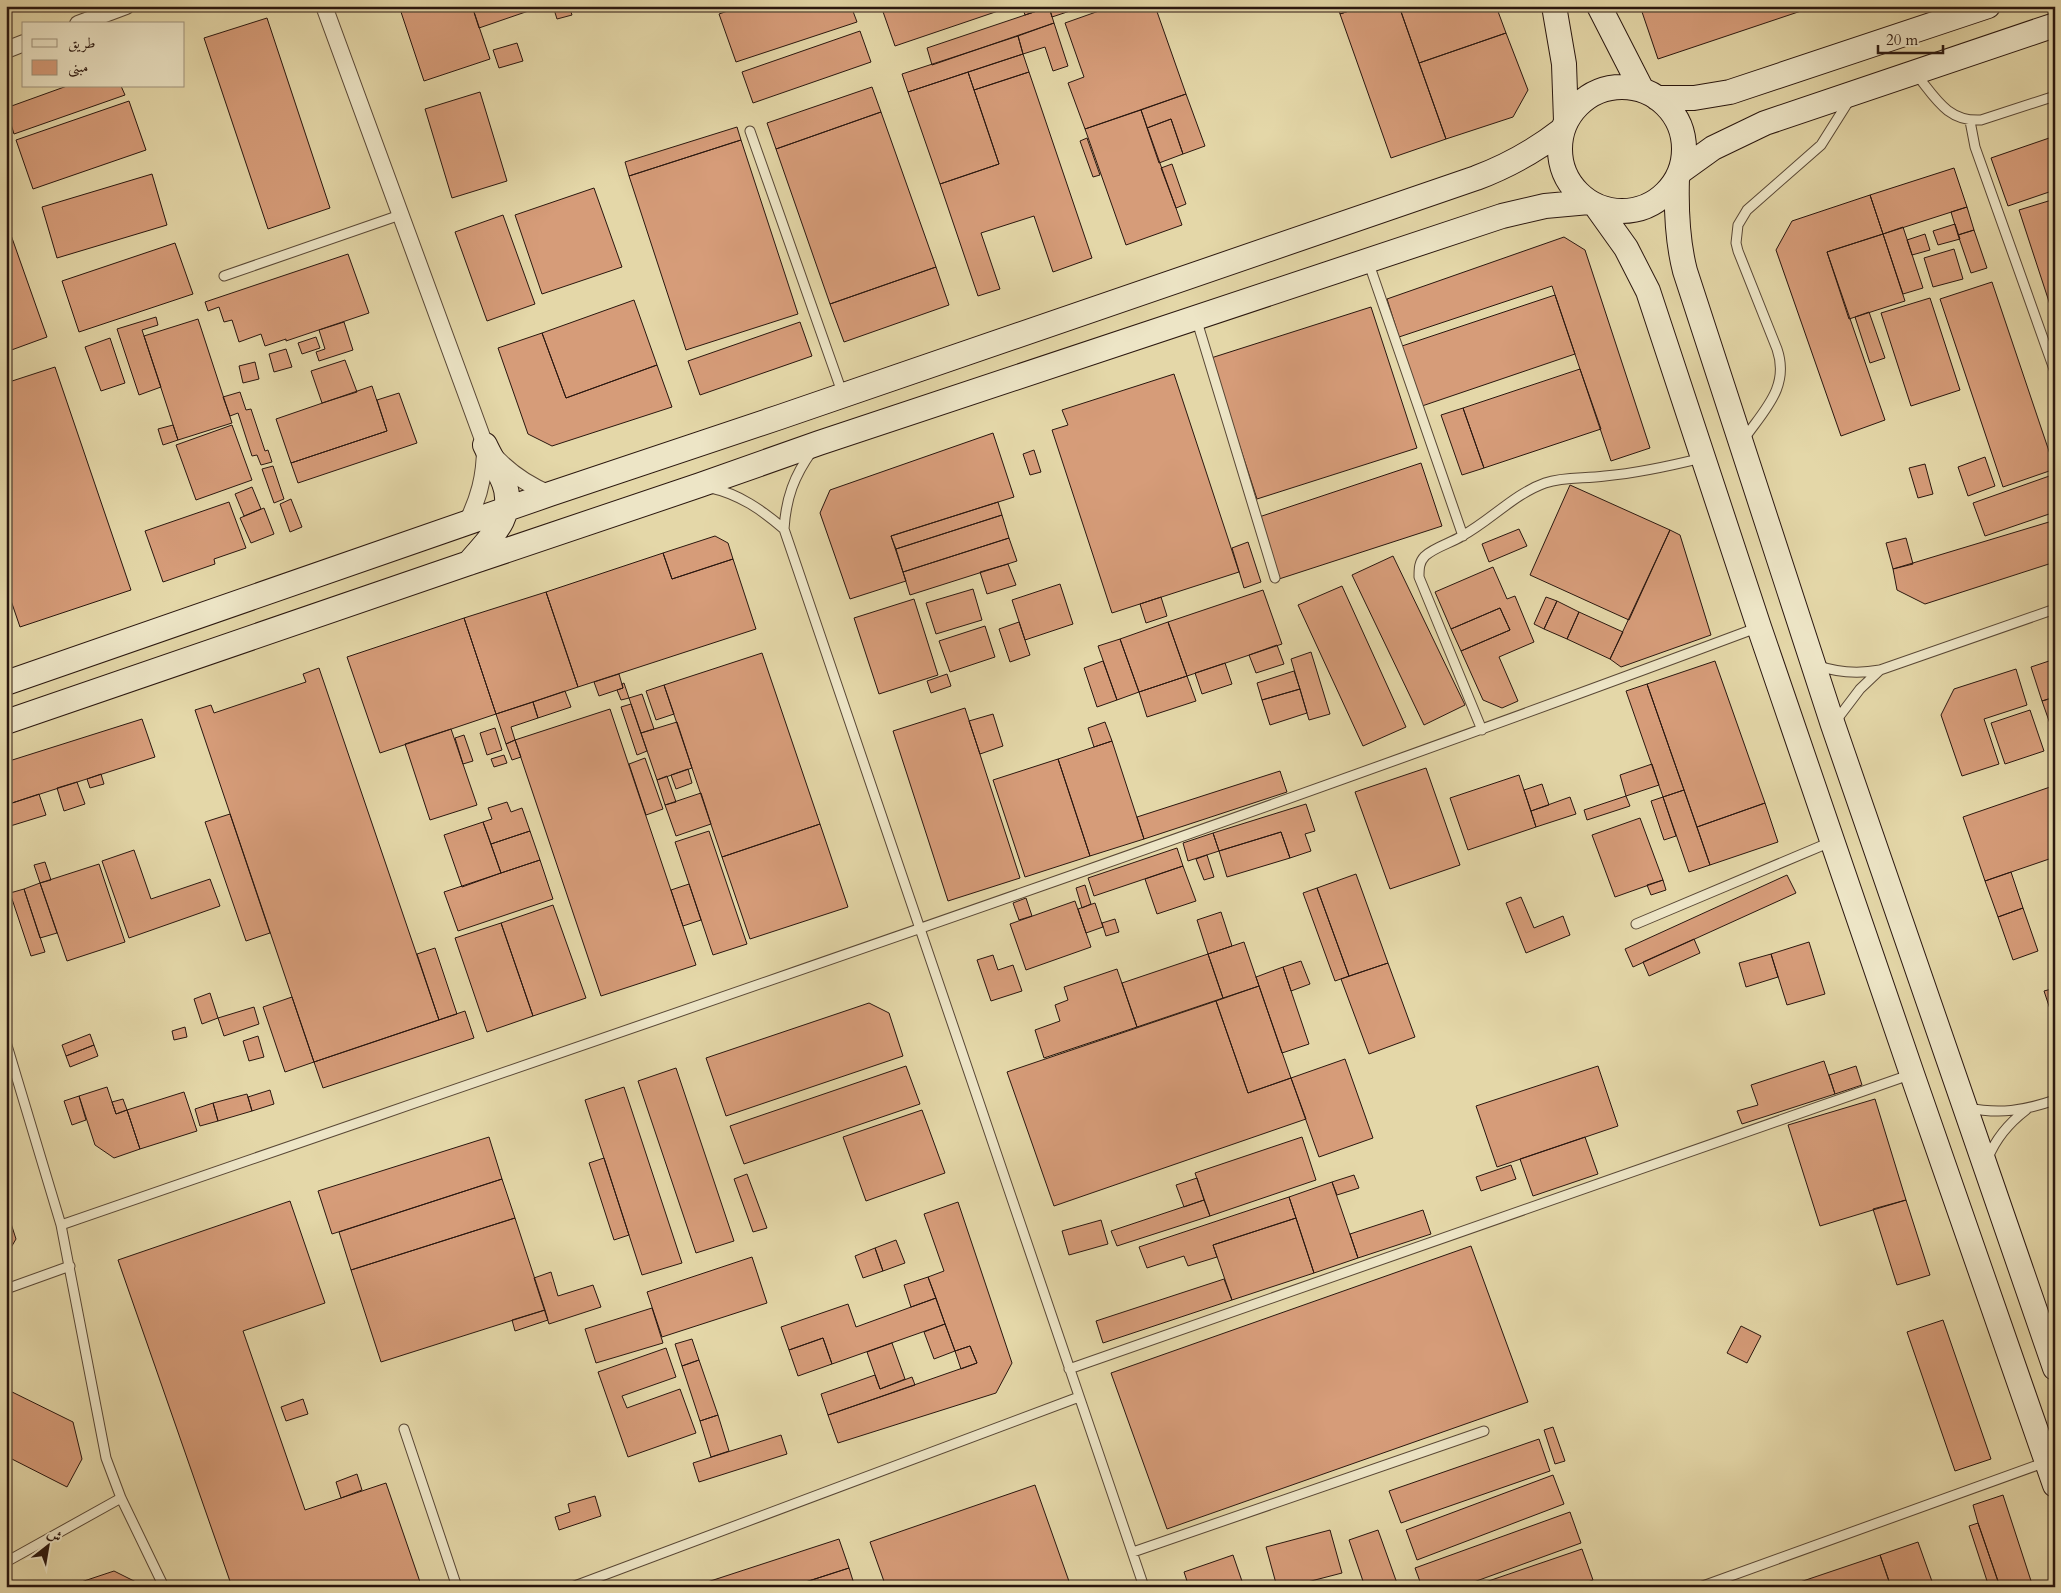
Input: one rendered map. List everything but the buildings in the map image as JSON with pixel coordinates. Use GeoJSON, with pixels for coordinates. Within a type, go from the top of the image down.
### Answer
{"type":"FeatureCollection","features":[{"type":"Feature","properties":{"kind":"main road"},"geometry":{"type":"LineString","coordinates":[[1554,6],[1564,64],[1564,125],[1559,150],[1563,170],[1574,188],[1593,204],[1626,248],[1648,291],[1759,627],[2055,1486]]}},
{"type":"Feature","properties":{"kind":"main road"},"geometry":{"type":"LineString","coordinates":[[1600,6],[1650,94],[1672,112],[1681,130],[1684,150],[1679,174],[1676,216],[1680,253],[1812,663],[2055,1368]]}},
{"type":"Feature","properties":{"kind":"main road"},"geometry":{"type":"LineString","coordinates":[[6,683],[550,494],[843,396],[1500,170],[1542,145],[1564,125],[1576,106],[1590,95],[1607,88],[1625,87],[1650,94],[1694,98],[1730,92],[1988,6]]}},
{"type":"Feature","properties":{"kind":"main road"},"geometry":{"type":"LineString","coordinates":[[6,722],[469,562],[700,485],[819,442],[1523,210],[1560,204],[1593,204],[1615,211],[1633,210],[1651,204],[1666,193],[1679,174],[1713,148],[1747,130],[2055,25]]}},
{"type":"Feature","properties":{"kind":"main road"},"geometry":{"type":"LineString","coordinates":[[469,562],[498,527],[507,509],[507,496],[504,484],[485,445]]}},
{"type":"Feature","properties":{"kind":"street"},"geometry":{"type":"LineString","coordinates":[[83,22],[126,6]]}},
{"type":"Feature","properties":{"kind":"street"},"geometry":{"type":"LineString","coordinates":[[324,6],[485,445],[507,469],[535,488],[550,494]]}},
{"type":"Feature","properties":{"kind":"street"},"geometry":{"type":"LineString","coordinates":[[6,50],[22,44]]}},
{"type":"Feature","properties":{"kind":"street"},"geometry":{"type":"LineString","coordinates":[[466,524],[479,494],[483,478],[485,445]]}},
{"type":"Feature","properties":{"kind":"lane"},"geometry":{"type":"LineString","coordinates":[[1914,72],[1950,114],[1970,121],[1981,120],[2055,96]]}},
{"type":"Feature","properties":{"kind":"lane"},"geometry":{"type":"LineString","coordinates":[[1741,443],[1776,393],[1782,375],[1782,366],[1738,251],[1736,243],[1738,225],[1747,210],[1821,145],[1854,92]]}},
{"type":"Feature","properties":{"kind":"lane"},"geometry":{"type":"LineString","coordinates":[[1970,121],[1975,147],[2055,372]]}},
{"type":"Feature","properties":{"kind":"lane"},"geometry":{"type":"LineString","coordinates":[[750,131],[843,396]]}},
{"type":"Feature","properties":{"kind":"lane"},"geometry":{"type":"LineString","coordinates":[[224,276],[400,215]]}},
{"type":"Feature","properties":{"kind":"lane"},"geometry":{"type":"LineString","coordinates":[[1368,260],[1463,536]]}},
{"type":"Feature","properties":{"kind":"lane"},"geometry":{"type":"LineString","coordinates":[[1196,317],[1275,578]]}},
{"type":"Feature","properties":{"kind":"lane"},"geometry":{"type":"LineString","coordinates":[[819,442],[794,479],[788,495],[784,529],[1144,1587]]}},
{"type":"Feature","properties":{"kind":"lane"},"geometry":{"type":"LineString","coordinates":[[1482,730],[1419,577],[1421,562],[1425,556],[1463,536],[1518,498],[1544,483],[1569,477],[1627,474],[1702,458]]}},
{"type":"Feature","properties":{"kind":"lane"},"geometry":{"type":"LineString","coordinates":[[700,485],[739,497],[768,515],[784,529]]}},
{"type":"Feature","properties":{"kind":"lane"},"geometry":{"type":"LineString","coordinates":[[1812,663],[1825,668],[1852,673],[1880,670],[2055,609]]}},
{"type":"Feature","properties":{"kind":"lane"},"geometry":{"type":"LineString","coordinates":[[61,1225],[920,928],[1482,730],[1759,627]]}},
{"type":"Feature","properties":{"kind":"lane"},"geometry":{"type":"LineString","coordinates":[[1833,725],[1860,689],[1880,670]]}},
{"type":"Feature","properties":{"kind":"lane"},"geometry":{"type":"LineString","coordinates":[[1636,924],[1833,841]]}},
{"type":"Feature","properties":{"kind":"lane"},"geometry":{"type":"LineString","coordinates":[[6,1042],[61,1225],[106,1458],[121,1498],[164,1587]]}},
{"type":"Feature","properties":{"kind":"lane"},"geometry":{"type":"LineString","coordinates":[[1069,1369],[1912,1074]]}},
{"type":"Feature","properties":{"kind":"lane"},"geometry":{"type":"LineString","coordinates":[[1965,1108],[1997,1112],[2028,1109],[2055,1100]]}},
{"type":"Feature","properties":{"kind":"lane"},"geometry":{"type":"LineString","coordinates":[[1985,1163],[2003,1133],[2028,1109]]}},
{"type":"Feature","properties":{"kind":"lane"},"geometry":{"type":"LineString","coordinates":[[6,1289],[70,1266]]}},
{"type":"Feature","properties":{"kind":"lane"},"geometry":{"type":"LineString","coordinates":[[572,1587],[1079,1396]]}},
{"type":"Feature","properties":{"kind":"lane"},"geometry":{"type":"LineString","coordinates":[[404,1428],[457,1587]]}},
{"type":"Feature","properties":{"kind":"lane"},"geometry":{"type":"LineString","coordinates":[[1132,1552],[1484,1431]]}},
{"type":"Feature","properties":{"kind":"lane"},"geometry":{"type":"LineString","coordinates":[[1700,1587],[2047,1462]]}},
{"type":"Feature","properties":{"kind":"lane"},"geometry":{"type":"LineString","coordinates":[[6,1562],[121,1498]]}}]}
